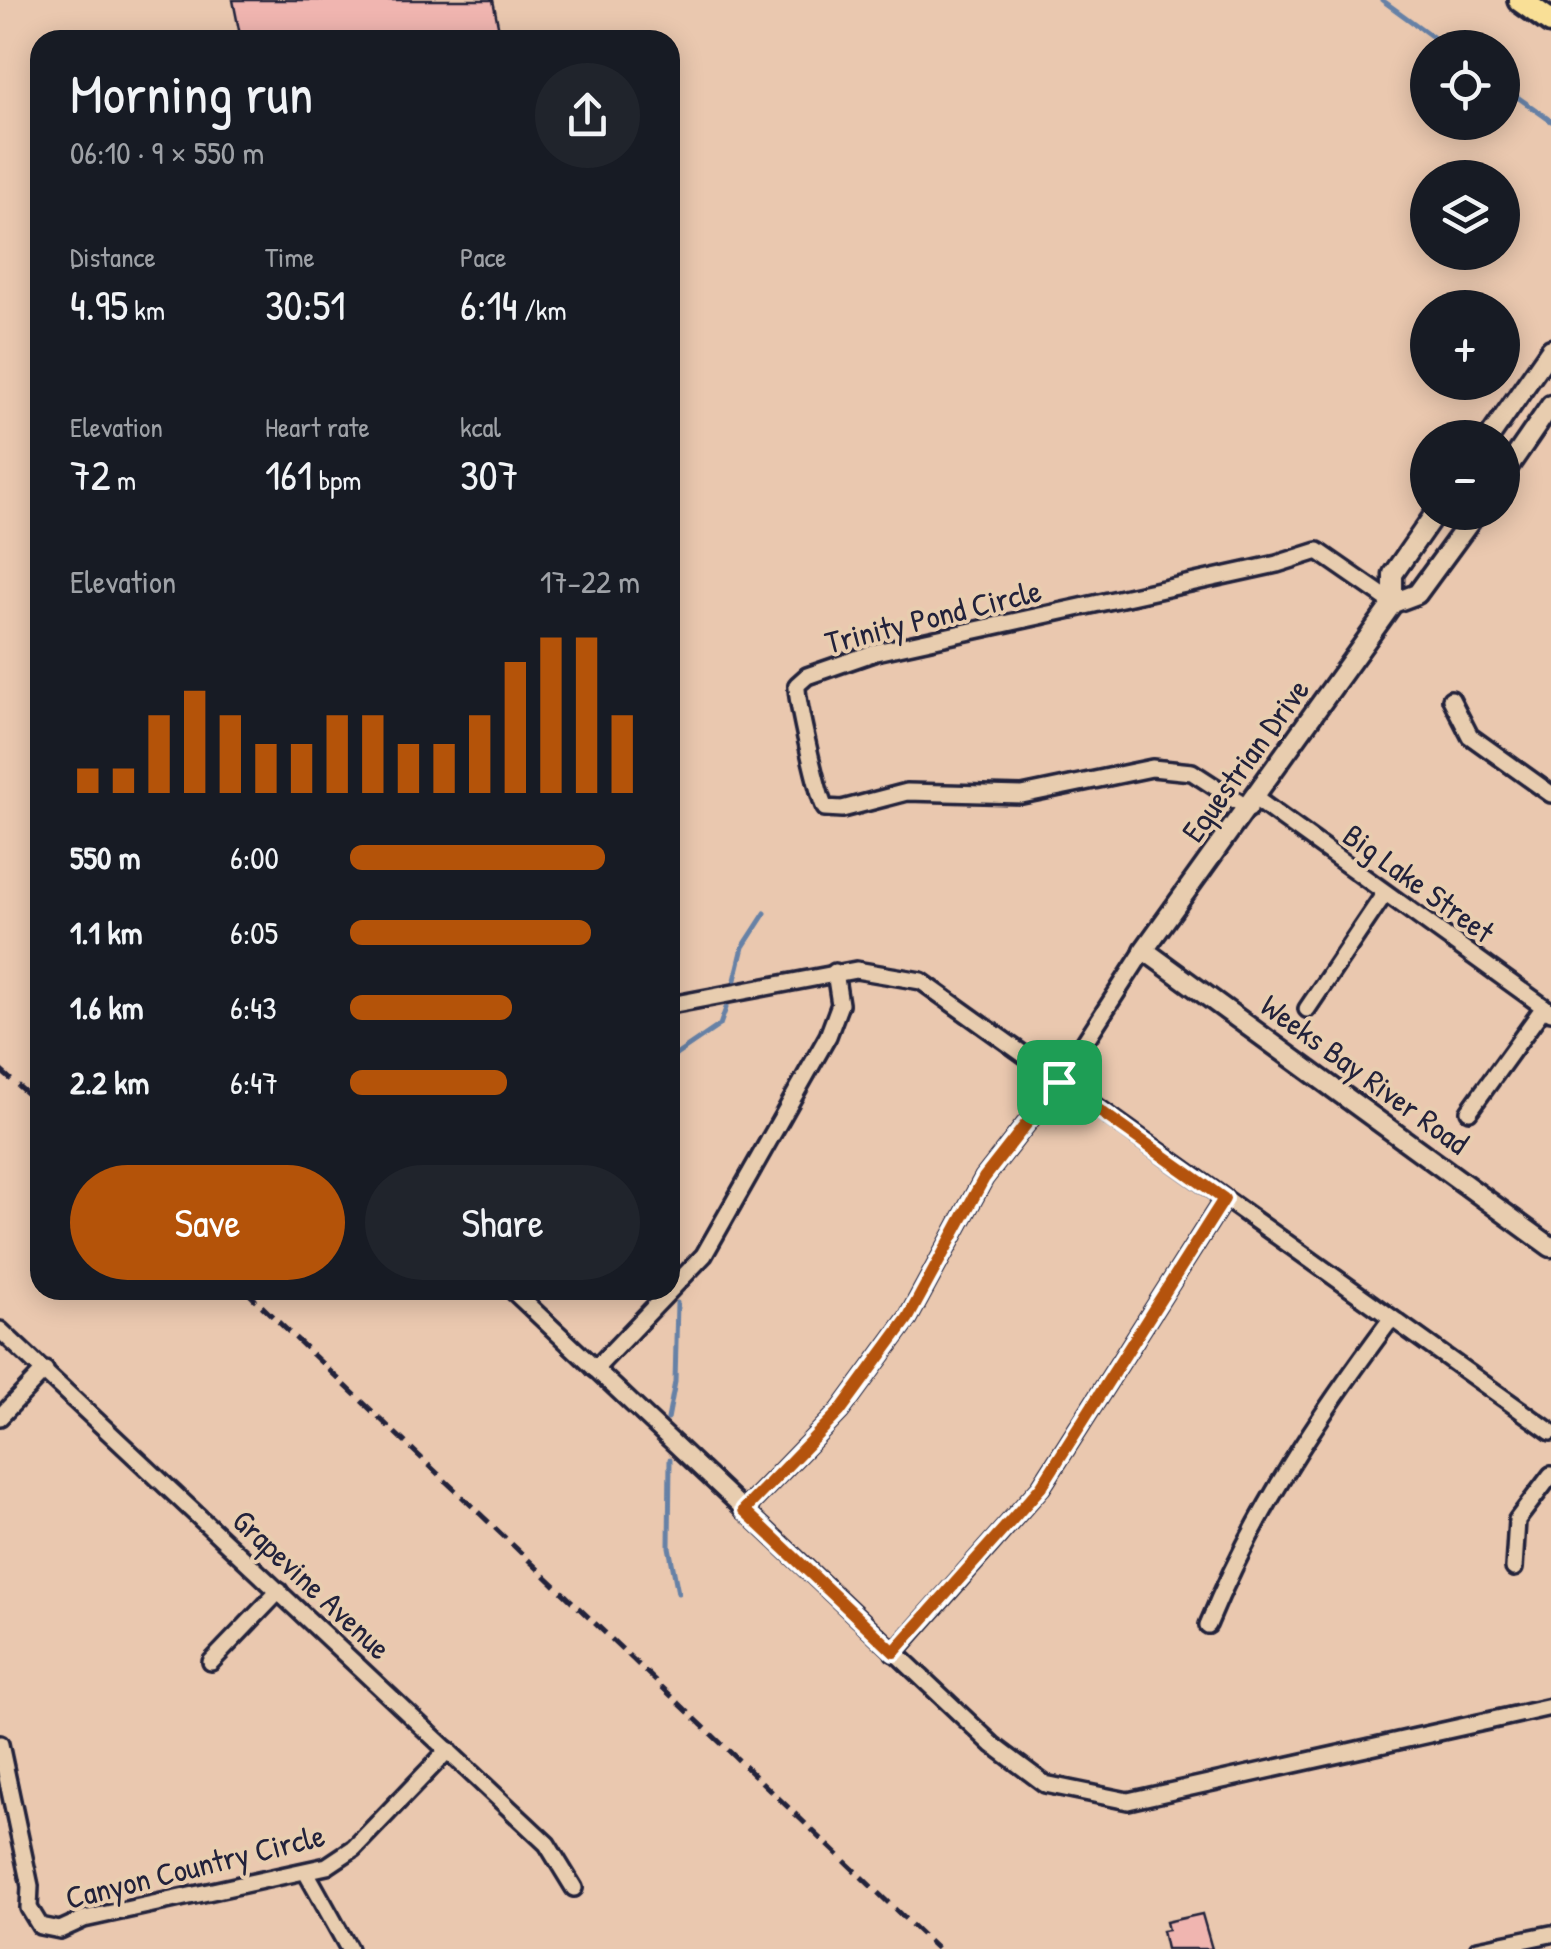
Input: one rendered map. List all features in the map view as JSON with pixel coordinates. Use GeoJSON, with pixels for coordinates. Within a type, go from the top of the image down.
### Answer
{"type":"FeatureCollection","features":[{"type":"Feature","properties":{"kind":"main road"},"geometry":{"type":"LineString","coordinates":[[1520,0],[1551,22]]}},
{"type":"Feature","properties":{"kind":"street"},"geometry":{"type":"LineString","coordinates":[[1502,420],[1551,350]]}},
{"type":"Feature","properties":{"kind":"street"},"geometry":{"type":"LineString","coordinates":[[1520,450],[1551,404]]}},
{"type":"Feature","properties":{"kind":"street","name":"Equestrian Drive"},"geometry":{"type":"LineString","coordinates":[[1393,604],[1393,574],[1424,530]]}},
{"type":"Feature","properties":{"kind":"street","name":"Equestrian Drive"},"geometry":{"type":"LineString","coordinates":[[1144,950],[1253,804],[1393,604],[1417,594],[1465,530]]}},
{"type":"Feature","properties":{"kind":"street","name":"Trinity Pond Circle"},"geometry":{"type":"LineString","coordinates":[[1253,804],[1192,772],[1152,768],[1022,794],[907,792],[842,809],[825,808],[816,793],[804,716],[795,700],[797,685],[807,676],[876,652],[1277,564],[1318,551],[1393,604]]}},
{"type":"Feature","properties":{"kind":"street"},"geometry":{"type":"LineString","coordinates":[[1451,699],[1470,736],[1551,794]]}},
{"type":"Feature","properties":{"kind":"street","name":"Big Lake Street"},"geometry":{"type":"LineString","coordinates":[[1253,804],[1548,1009]]}},
{"type":"Feature","properties":{"kind":"street"},"geometry":{"type":"LineString","coordinates":[[1307,1009],[1384,893]]}},
{"type":"Feature","properties":{"kind":"street"},"geometry":{"type":"LineString","coordinates":[[744,1510],[840,1411],[908,1318],[984,1178],[1059,1082],[1144,950]]}},
{"type":"Feature","properties":{"kind":"street","name":"Weeks Bay River Road"},"geometry":{"type":"LineString","coordinates":[[1144,950],[1551,1248]]}},
{"type":"Feature","properties":{"kind":"street"},"geometry":{"type":"LineString","coordinates":[[680,1004],[834,972],[856,970],[921,981],[1551,1432]]}},
{"type":"Feature","properties":{"kind":"street"},"geometry":{"type":"LineString","coordinates":[[680,1280],[704,1255],[828,1036],[840,1004],[834,972]]}},
{"type":"Feature","properties":{"kind":"street"},"geometry":{"type":"LineString","coordinates":[[1469,1111],[1548,1009]]}},
{"type":"Feature","properties":{"kind":"street"},"geometry":{"type":"LineString","coordinates":[[894,1652],[1041,1487],[1224,1199]]}},
{"type":"Feature","properties":{"kind":"street"},"geometry":{"type":"LineString","coordinates":[[523,1300],[993,1745],[1044,1784],[1128,1801],[1551,1707]]}},
{"type":"Feature","properties":{"kind":"street"},"geometry":{"type":"LineString","coordinates":[[595,1369],[661,1300]]}},
{"type":"Feature","properties":{"kind":"street"},"geometry":{"type":"LineString","coordinates":[[1208,1625],[1236,1556],[1322,1410],[1391,1318]]}},
{"type":"Feature","properties":{"kind":"street","name":"Grapevine Avenue"},"geometry":{"type":"LineString","coordinates":[[0,1330],[547,1844],[574,1888]]}},
{"type":"Feature","properties":{"kind":"street"},"geometry":{"type":"LineString","coordinates":[[0,1417],[44,1370]]}},
{"type":"Feature","properties":{"kind":"street"},"geometry":{"type":"LineString","coordinates":[[1514,1568],[1517,1520],[1551,1475]]}},
{"type":"Feature","properties":{"kind":"street"},"geometry":{"type":"LineString","coordinates":[[212,1662],[279,1590]]}},
{"type":"Feature","properties":{"kind":"street","name":"Canyon Country Circle"},"geometry":{"type":"LineString","coordinates":[[0,1744],[30,1886],[29,1908],[40,1926],[60,1930],[84,1919],[327,1866],[354,1848],[448,1750]]}},
{"type":"Feature","properties":{"kind":"street"},"geometry":{"type":"LineString","coordinates":[[306,1872],[348,1949]]}},
{"type":"Feature","properties":{"kind":"street"},"geometry":{"type":"LineString","coordinates":[[1478,1949],[1551,1934]]}},
{"type":"Feature","properties":{"kind":"building"},"geometry":{"type":"Polygon","coordinates":[[[233,0],[493,0],[499,30],[239,30],[233,0]]]}},
{"type":"Feature","properties":{"kind":"building"},"geometry":{"type":"Polygon","coordinates":[[[1202,1914],[1212,1949],[1166,1949],[1162,1931],[1168,1930],[1166,1922],[1202,1914]]]}},
{"type":"Feature","properties":{"kind":"waterway"},"geometry":{"type":"LineString","coordinates":[[1382,0],[1423,30]]}},
{"type":"Feature","properties":{"kind":"waterway"},"geometry":{"type":"LineString","coordinates":[[1520,99],[1551,121]]}},
{"type":"Feature","properties":{"kind":"waterway"},"geometry":{"type":"LineString","coordinates":[[733,988],[743,947],[765,913]]}},
{"type":"Feature","properties":{"kind":"waterway"},"geometry":{"type":"LineString","coordinates":[[680,1052],[720,1025],[726,1008]]}},
{"type":"Feature","properties":{"kind":"waterway"},"geometry":{"type":"LineString","coordinates":[[668,1419],[675,1382],[677,1303]]}},
{"type":"Feature","properties":{"kind":"waterway"},"geometry":{"type":"LineString","coordinates":[[670,1459],[669,1547],[678,1593]]}},
{"type":"Feature","properties":{"kind":"railway"},"geometry":{"type":"LineString","coordinates":[[0,1070],[30,1096]]}},
{"type":"Feature","properties":{"kind":"railway"},"geometry":{"type":"LineString","coordinates":[[256,1300],[937,1949]]}},
{"type":"Feature","properties":{"kind":"route"},"geometry":{"type":"LineString","coordinates":[[1059,1082],[1224,1199],[1160,1294],[1041,1487],[894,1652],[744,1510],[840,1411],[908,1318],[984,1178],[1059,1082]]}}]}
